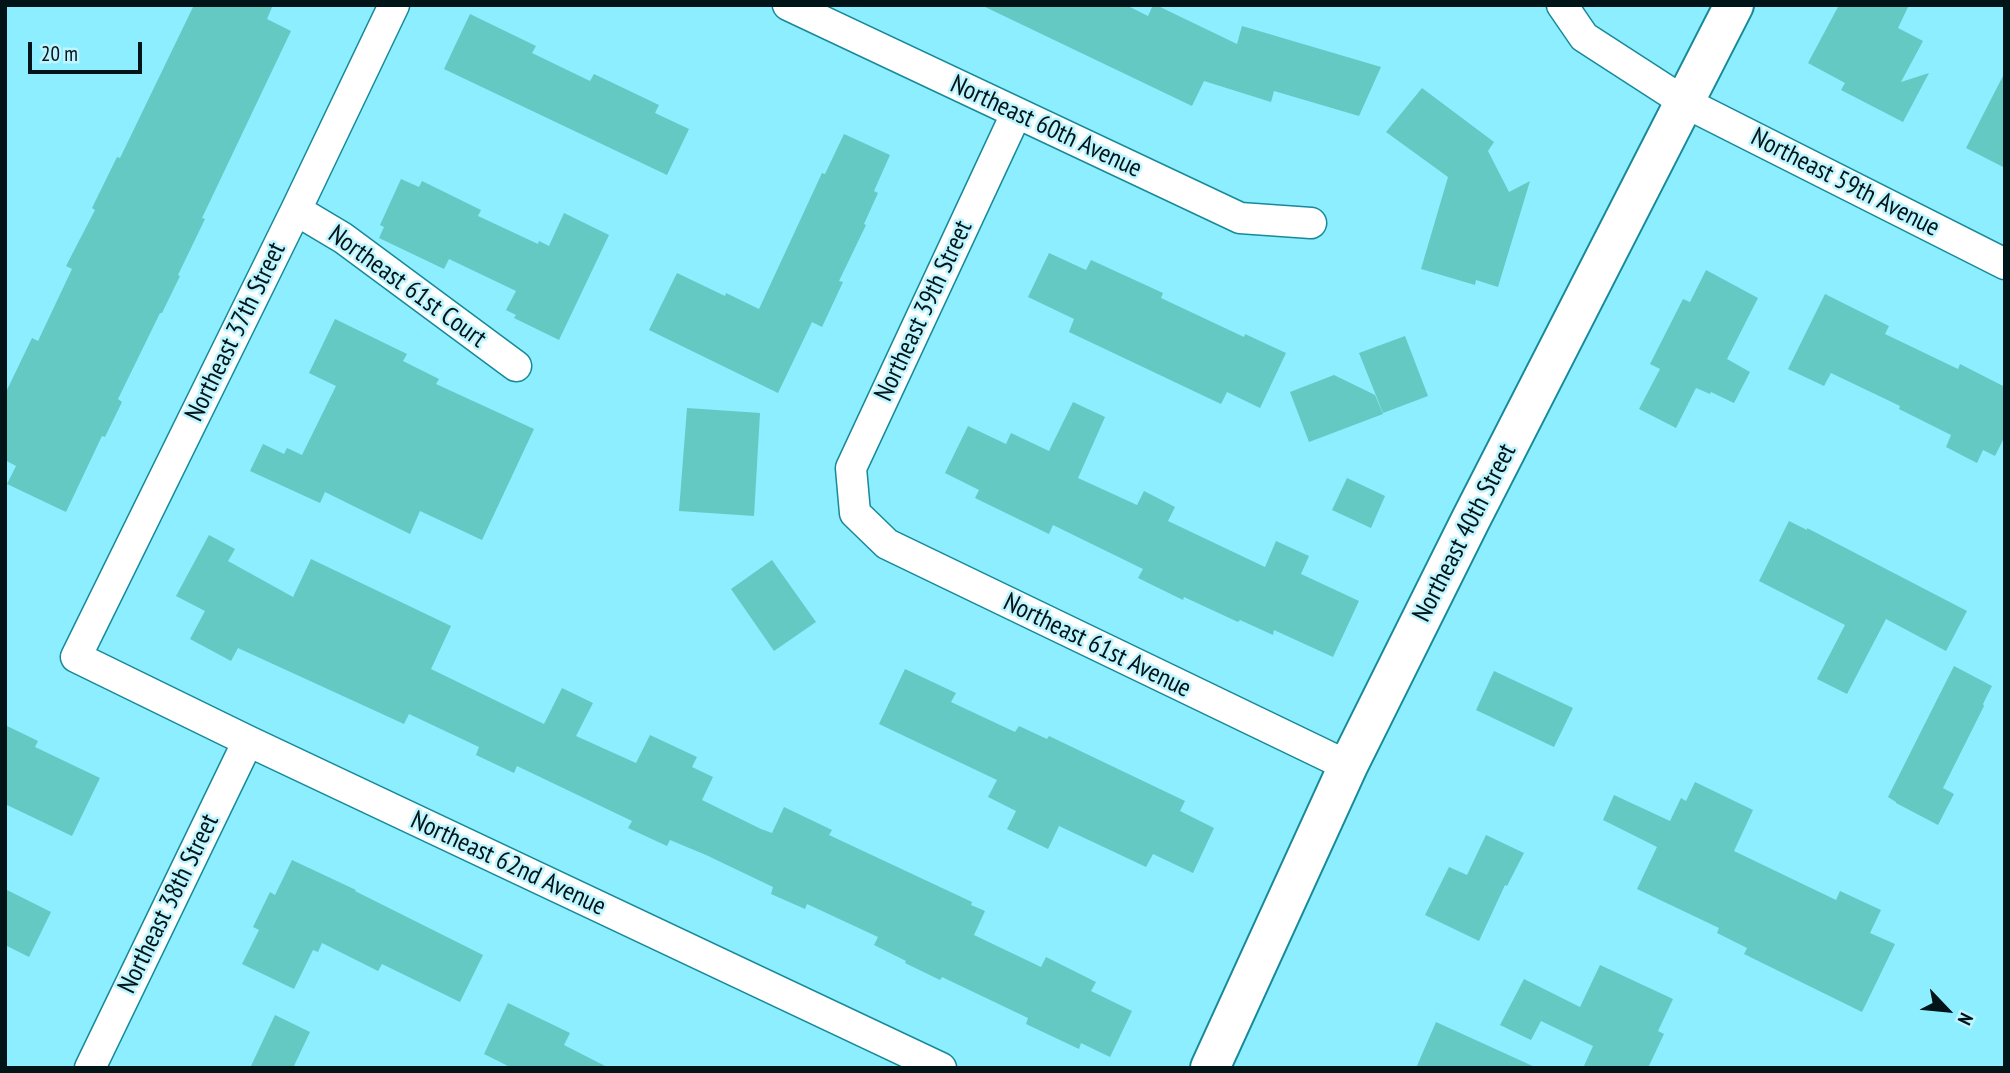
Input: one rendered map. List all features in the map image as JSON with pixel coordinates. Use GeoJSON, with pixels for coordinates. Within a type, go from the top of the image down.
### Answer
{"type":"FeatureCollection","features":[{"type":"Feature","properties":{"kind":"street","name":"Northeast 37th Street"},"geometry":{"type":"LineString","coordinates":[[76,657],[394,5]]}},
{"type":"Feature","properties":{"kind":"street","name":"Northeast 60th Avenue"},"geometry":{"type":"LineString","coordinates":[[788,5],[1240,218],[1311,223]]}},
{"type":"Feature","properties":{"kind":"street","name":"Northeast 59th Avenue"},"geometry":{"type":"LineString","coordinates":[[1562,5],[1584,37],[1686,103],[2005,264]]}},
{"type":"Feature","properties":{"kind":"street","name":"Northeast 40th Street"},"geometry":{"type":"LineString","coordinates":[[1210,1068],[1348,766],[1476,509],[1734,5]]}},
{"type":"Feature","properties":{"kind":"street","name":"Northeast 39th Street"},"geometry":{"type":"LineString","coordinates":[[855,513],[851,468],[1016,114]]}},
{"type":"Feature","properties":{"kind":"street","name":"Northeast 61st Court"},"geometry":{"type":"LineString","coordinates":[[296,210],[343,238],[516,366]]}},
{"type":"Feature","properties":{"kind":"street","name":"Northeast 61st Avenue"},"geometry":{"type":"LineString","coordinates":[[855,513],[887,544],[1348,766]]}},
{"type":"Feature","properties":{"kind":"street","name":"Northeast 62nd Avenue"},"geometry":{"type":"LineString","coordinates":[[76,657],[248,741],[942,1068]]}},
{"type":"Feature","properties":{"kind":"street","name":"Northeast 38th Street"},"geometry":{"type":"LineString","coordinates":[[90,1068],[248,741]]}},
{"type":"Feature","properties":{"kind":"building"},"geometry":{"type":"Polygon","coordinates":[[[194,5],[273,5],[267,19],[291,31],[202,218],[205,219],[178,275],[180,276],[118,399],[122,402],[105,437],[102,436],[66,512],[7,484],[16,466],[5,460],[5,394],[32,338],[38,341],[72,269],[66,266],[95,210],[92,208],[117,157],[120,158],[194,5]]]}},
{"type":"Feature","properties":{"kind":"building"},"geometry":{"type":"Polygon","coordinates":[[[981,5],[1126,5],[1148,16],[1153,5],[1156,5],[1237,44],[1242,26],[1381,67],[1359,116],[1274,91],[1271,102],[1204,81],[1192,106],[981,5]]]}},
{"type":"Feature","properties":{"kind":"building"},"geometry":{"type":"Polygon","coordinates":[[[1839,5],[1909,5],[1898,28],[1923,41],[1901,82],[1929,73],[1903,122],[1841,90],[1845,83],[1808,63],[1839,5]]]}},
{"type":"Feature","properties":{"kind":"building"},"geometry":{"type":"Polygon","coordinates":[[[470,14],[536,46],[532,53],[590,81],[594,74],[659,105],[655,113],[689,129],[667,175],[444,69],[470,14]]]}},
{"type":"Feature","properties":{"kind":"building"},"geometry":{"type":"Polygon","coordinates":[[[2005,72],[2005,168],[1966,148],[2005,72]]]}},
{"type":"Feature","properties":{"kind":"building"},"geometry":{"type":"Polygon","coordinates":[[[1422,88],[1494,142],[1488,151],[1509,192],[1530,181],[1498,287],[1476,280],[1475,285],[1421,269],[1448,177],[1386,132],[1422,88]]]}},
{"type":"Feature","properties":{"kind":"building"},"geometry":{"type":"Polygon","coordinates":[[[844,134],[890,155],[874,191],[878,193],[864,224],[866,225],[839,281],[843,282],[822,327],[812,322],[778,393],[649,330],[677,273],[759,309],[822,173],[825,174],[844,134]]]}},
{"type":"Feature","properties":{"kind":"building"},"geometry":{"type":"Polygon","coordinates":[[[401,179],[419,187],[422,181],[481,210],[478,216],[538,244],[539,241],[549,246],[564,213],[609,235],[559,340],[514,318],[516,315],[506,310],[516,291],[449,259],[444,269],[379,238],[384,227],[380,225],[401,179]]]}},
{"type":"Feature","properties":{"kind":"building"},"geometry":{"type":"Polygon","coordinates":[[[1049,253],[1086,270],[1091,260],[1163,293],[1161,298],[1244,337],[1245,334],[1286,353],[1260,408],[1227,392],[1221,404],[1069,332],[1074,319],[1028,297],[1049,253]]]}},
{"type":"Feature","properties":{"kind":"building"},"geometry":{"type":"Polygon","coordinates":[[[1706,270],[1758,298],[1727,359],[1750,372],[1734,403],[1696,388],[1676,428],[1639,409],[1660,369],[1650,364],[1683,299],[1690,302],[1706,270]]]}},
{"type":"Feature","properties":{"kind":"building"},"geometry":{"type":"Polygon","coordinates":[[[1825,294],[1889,326],[1885,334],[1958,369],[1960,364],[2005,387],[2005,436],[1995,456],[1983,450],[1977,463],[1946,447],[1951,435],[1899,409],[1900,406],[1831,373],[1824,386],[1788,369],[1825,294]]]}},
{"type":"Feature","properties":{"kind":"building"},"geometry":{"type":"Polygon","coordinates":[[[335,319],[407,354],[403,361],[439,379],[436,384],[534,429],[482,540],[420,511],[410,534],[325,492],[320,503],[250,471],[263,444],[284,454],[287,448],[302,455],[336,386],[309,373],[335,319]]]}},
{"type":"Feature","properties":{"kind":"building"},"geometry":{"type":"Polygon","coordinates":[[[1405,336],[1428,396],[1383,413],[1359,353],[1405,336]]]}},
{"type":"Feature","properties":{"kind":"building"},"geometry":{"type":"Polygon","coordinates":[[[1334,375],[1375,395],[1383,414],[1309,442],[1290,392],[1334,375]]]}},
{"type":"Feature","properties":{"kind":"building"},"geometry":{"type":"Polygon","coordinates":[[[1073,402],[1105,417],[1078,478],[1137,505],[1144,491],[1175,507],[1168,521],[1265,567],[1276,541],[1309,556],[1301,574],[1359,601],[1333,657],[1274,630],[1273,635],[1184,597],[1183,600],[1138,578],[1143,569],[1053,525],[1049,534],[975,498],[979,490],[945,473],[968,426],[1006,444],[1011,433],[1049,451],[1073,402]]]}},
{"type":"Feature","properties":{"kind":"building"},"geometry":{"type":"Polygon","coordinates":[[[687,408],[760,413],[754,516],[679,511],[687,408]]]}},
{"type":"Feature","properties":{"kind":"building"},"geometry":{"type":"Polygon","coordinates":[[[1347,478],[1385,496],[1371,528],[1332,510],[1347,478]]]}},
{"type":"Feature","properties":{"kind":"building"},"geometry":{"type":"Polygon","coordinates":[[[1789,521],[1967,611],[1946,651],[1886,619],[1847,694],[1817,679],[1845,625],[1759,581],[1789,521]]]}},
{"type":"Feature","properties":{"kind":"building"},"geometry":{"type":"Polygon","coordinates":[[[209,535],[235,549],[228,561],[293,597],[311,559],[451,626],[431,669],[544,724],[562,688],[593,703],[576,736],[636,763],[650,735],[697,757],[692,767],[713,777],[702,800],[761,829],[772,833],[784,807],[832,830],[829,835],[972,902],[971,905],[985,911],[974,935],[1041,967],[1046,957],[1096,982],[1091,991],[1132,1011],[1110,1057],[1081,1043],[1079,1049],[1026,1024],[1028,1018],[942,977],[940,980],[874,945],[878,937],[807,904],[805,909],[771,894],[773,887],[706,855],[670,840],[667,846],[628,828],[632,821],[517,766],[514,773],[476,755],[479,747],[409,714],[404,724],[238,648],[231,661],[190,639],[205,611],[176,596],[209,535]]]}},
{"type":"Feature","properties":{"kind":"building"},"geometry":{"type":"Polygon","coordinates":[[[772,560],[816,622],[774,651],[731,589],[772,560]]]}},
{"type":"Feature","properties":{"kind":"building"},"geometry":{"type":"Polygon","coordinates":[[[1954,666],[1992,686],[1943,788],[1954,794],[1938,825],[1888,797],[1954,666]]]}},
{"type":"Feature","properties":{"kind":"building"},"geometry":{"type":"Polygon","coordinates":[[[905,669],[956,693],[951,702],[1015,732],[1019,726],[1047,739],[1049,736],[1185,801],[1180,811],[1214,828],[1193,873],[1153,854],[1146,867],[1059,826],[1048,849],[1007,829],[1016,811],[988,797],[997,780],[879,724],[905,669]]]}},
{"type":"Feature","properties":{"kind":"building"},"geometry":{"type":"Polygon","coordinates":[[[1494,671],[1573,708],[1554,747],[1476,710],[1494,671]]]}},
{"type":"Feature","properties":{"kind":"building"},"geometry":{"type":"Polygon","coordinates":[[[5,725],[38,741],[35,747],[100,778],[72,836],[7,805],[5,809],[5,725]]]}},
{"type":"Feature","properties":{"kind":"building"},"geometry":{"type":"Polygon","coordinates":[[[1695,782],[1753,810],[1734,851],[1836,900],[1840,891],[1881,910],[1870,933],[1895,944],[1862,1012],[1744,954],[1747,948],[1717,933],[1719,928],[1637,889],[1657,847],[1603,820],[1614,795],[1670,821],[1681,798],[1686,801],[1695,782]]]}},
{"type":"Feature","properties":{"kind":"building"},"geometry":{"type":"Polygon","coordinates":[[[1486,835],[1524,853],[1507,886],[1505,885],[1479,941],[1425,915],[1449,867],[1467,875],[1486,835]]]}},
{"type":"Feature","properties":{"kind":"building"},"geometry":{"type":"Polygon","coordinates":[[[292,860],[483,955],[460,1002],[382,964],[378,971],[322,943],[318,952],[313,950],[294,989],[242,964],[259,930],[253,927],[270,892],[275,895],[292,860]]]}},
{"type":"Feature","properties":{"kind":"building"},"geometry":{"type":"Polygon","coordinates":[[[5,889],[51,912],[29,957],[5,945],[5,889]]]}},
{"type":"Feature","properties":{"kind":"building"},"geometry":{"type":"Polygon","coordinates":[[[1600,965],[1673,999],[1658,1031],[1664,1034],[1648,1068],[1583,1068],[1593,1046],[1541,1021],[1531,1040],[1500,1025],[1524,979],[1580,1007],[1600,965]]]}},
{"type":"Feature","properties":{"kind":"building"},"geometry":{"type":"Polygon","coordinates":[[[508,1003],[570,1033],[564,1045],[609,1068],[512,1068],[484,1054],[508,1003]]]}},
{"type":"Feature","properties":{"kind":"building"},"geometry":{"type":"Polygon","coordinates":[[[275,1015],[310,1032],[293,1068],[250,1068],[275,1015]]]}},
{"type":"Feature","properties":{"kind":"building"},"geometry":{"type":"Polygon","coordinates":[[[1436,1022],[1537,1068],[1416,1068],[1436,1022]]]}}]}
